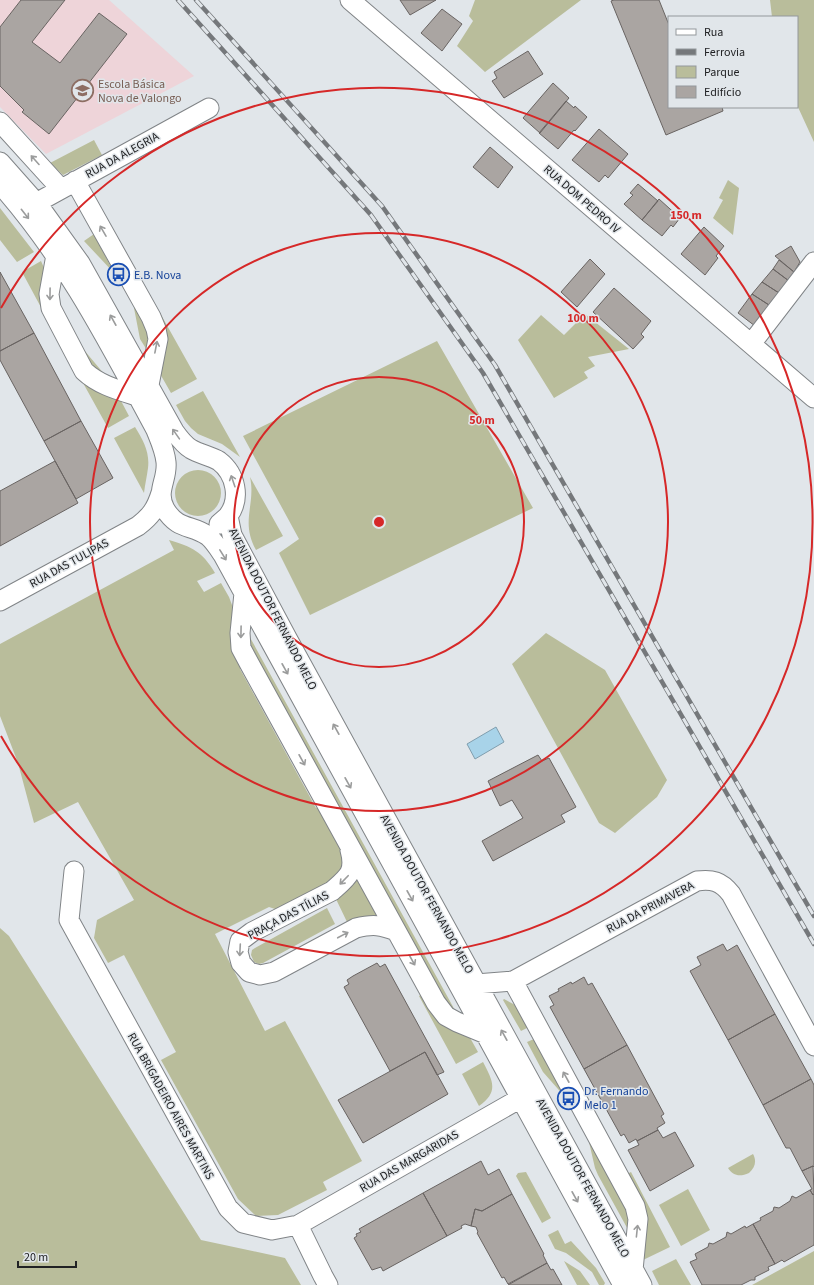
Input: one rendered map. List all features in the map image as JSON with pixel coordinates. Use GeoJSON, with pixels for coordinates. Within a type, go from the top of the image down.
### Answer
{"type":"FeatureCollection","features":[{"type":"Feature","properties":{"kind":"street","name":"RUA DOM PEDRO IV"},"geometry":{"type":"LineString","coordinates":[[350,0],[814,398]]}},
{"type":"Feature","properties":{"kind":"street","name":"RUA DA ALEGRIA"},"geometry":{"type":"LineString","coordinates":[[36,203],[209,108]]}},
{"type":"Feature","properties":{"kind":"street"},"geometry":{"type":"LineString","coordinates":[[0,122],[68,185],[151,317],[156,328],[158,339],[143,391],[101,384],[84,371],[51,308],[49,294],[56,255]]}},
{"type":"Feature","properties":{"kind":"street","name":"AVENIDA DOUTOR FERNANDO MELO"},"geometry":{"type":"LineString","coordinates":[[0,162],[36,203],[80,263],[143,391],[166,462],[166,474],[161,493],[165,508],[172,518],[188,528],[208,536],[216,544],[223,555],[521,1098],[633,1280]]}},
{"type":"Feature","properties":{"kind":"street","name":"AVENIDA DOUTOR FERNANDO MELO"},"geometry":{"type":"LineString","coordinates":[[0,184],[56,255],[99,326],[143,391],[181,441],[191,449],[218,461],[228,469],[234,480],[236,492],[234,505],[228,516],[218,524],[207,529],[188,528]]}},
{"type":"Feature","properties":{"kind":"street"},"geometry":{"type":"LineString","coordinates":[[751,344],[814,262]]}},
{"type":"Feature","properties":{"kind":"street"},"geometry":{"type":"LineString","coordinates":[[166,474],[173,465],[184,458],[195,455],[207,456]]}},
{"type":"Feature","properties":{"kind":"street"},"geometry":{"type":"LineString","coordinates":[[138,526],[148,518],[156,507],[161,493]]}},
{"type":"Feature","properties":{"kind":"street","name":"AVENIDA DOUTOR FERNANDO MELO"},"geometry":{"type":"LineString","coordinates":[[228,516],[232,535],[240,551],[476,984],[633,1280]]}},
{"type":"Feature","properties":{"kind":"street"},"geometry":{"type":"LineString","coordinates":[[138,526],[165,524],[188,528]]}},
{"type":"Feature","properties":{"kind":"street","name":"RUA DAS TULIPAS"},"geometry":{"type":"LineString","coordinates":[[0,601],[138,526]]}},
{"type":"Feature","properties":{"kind":"street","name":"AVENIDA DOUTOR FERNANDO MELO"},"geometry":{"type":"LineString","coordinates":[[244,593],[240,633],[241,648],[396,931],[436,1003],[446,1016],[486,1034]]}},
{"type":"Feature","properties":{"kind":"street","name":"PRAÇA DAS TÍLIAS"},"geometry":{"type":"LineString","coordinates":[[349,844],[353,862],[350,874],[332,891],[246,936],[240,941],[238,952],[241,963],[249,972],[260,975],[267,974],[274,972],[356,928],[369,925],[382,926],[396,931]]}},
{"type":"Feature","properties":{"kind":"street","name":"RUA BRIGADEIRO AIRES MARTINS"},"geometry":{"type":"LineString","coordinates":[[74,871],[68,920],[228,1208],[243,1223],[265,1229],[272,1230],[298,1225]]}},
{"type":"Feature","properties":{"kind":"street","name":"RUA DA PRIMAVERA"},"geometry":{"type":"LineString","coordinates":[[476,984],[513,981],[696,881],[709,880],[724,886],[731,894],[814,1046]]}},
{"type":"Feature","properties":{"kind":"street","name":"AVENIDA DOUTOR FERNANDO MELO"},"geometry":{"type":"LineString","coordinates":[[513,981],[635,1206],[638,1219],[633,1280]]}},
{"type":"Feature","properties":{"kind":"street","name":"RUA DAS MARGARIDAS"},"geometry":{"type":"LineString","coordinates":[[298,1225],[521,1098]]}},
{"type":"Feature","properties":{"kind":"street"},"geometry":{"type":"LineString","coordinates":[[298,1225],[328,1285]]}},
{"type":"Feature","properties":{"kind":"shaded area","name":"Escola Básica Nova de Valongo"},"geometry":{"type":"Polygon","coordinates":[[[0,0],[109,0],[194,76],[46,154],[0,107],[0,0]]]}},
{"type":"Feature","properties":{"kind":"green space"},"geometry":{"type":"Polygon","coordinates":[[[475,0],[581,0],[485,72],[457,46],[473,21],[469,16],[475,0]]]}},
{"type":"Feature","properties":{"kind":"green space"},"geometry":{"type":"Polygon","coordinates":[[[770,0],[814,0],[814,142],[798,107],[798,16],[772,16],[770,0]]]}},
{"type":"Feature","properties":{"kind":"green space"},"geometry":{"type":"Polygon","coordinates":[[[94,140],[102,155],[63,175],[50,163],[94,140]]]}},
{"type":"Feature","properties":{"kind":"green space"},"geometry":{"type":"Polygon","coordinates":[[[728,180],[739,188],[733,235],[713,218],[723,200],[719,198],[728,180]]]}},
{"type":"Feature","properties":{"kind":"green space"},"geometry":{"type":"Polygon","coordinates":[[[0,208],[34,252],[17,262],[0,240],[0,208]]]}},
{"type":"Feature","properties":{"kind":"green space"},"geometry":{"type":"Polygon","coordinates":[[[94,234],[114,273],[84,241],[94,234]]]}},
{"type":"Feature","properties":{"kind":"green space"},"geometry":{"type":"Polygon","coordinates":[[[41,261],[45,270],[51,326],[22,272],[41,261]]]}},
{"type":"Feature","properties":{"kind":"green space"},"geometry":{"type":"Polygon","coordinates":[[[138,306],[152,332],[150,355],[140,339],[134,308],[138,306]]]}},
{"type":"Feature","properties":{"kind":"green space"},"geometry":{"type":"Polygon","coordinates":[[[160,313],[197,379],[171,393],[159,372],[155,315],[160,313]]]}},
{"type":"Feature","properties":{"kind":"green space"},"geometry":{"type":"Polygon","coordinates":[[[585,314],[629,349],[588,357],[595,366],[584,372],[588,378],[554,398],[518,340],[541,315],[564,335],[585,314]]]}},
{"type":"Feature","properties":{"kind":"green space"},"geometry":{"type":"Polygon","coordinates":[[[57,336],[120,399],[129,416],[108,428],[57,336]]]}},
{"type":"Feature","properties":{"kind":"green space"},"geometry":{"type":"Polygon","coordinates":[[[437,341],[533,508],[310,615],[279,553],[299,539],[243,436],[437,341]]]}},
{"type":"Feature","properties":{"kind":"green space"},"geometry":{"type":"Polygon","coordinates":[[[84,350],[110,381],[104,381],[80,351],[84,350]]]}},
{"type":"Feature","properties":{"kind":"green space"},"geometry":{"type":"Polygon","coordinates":[[[203,391],[240,457],[222,444],[198,434],[185,421],[176,405],[203,391]]]}},
{"type":"Feature","properties":{"kind":"green space"},"geometry":{"type":"Polygon","coordinates":[[[135,427],[143,441],[148,457],[148,468],[144,493],[114,438],[135,427]]]}},
{"type":"Feature","properties":{"kind":"green space"},"geometry":{"type":"Polygon","coordinates":[[[198,470],[211,474],[217,480],[221,493],[217,506],[211,512],[198,516],[185,512],[179,506],[175,493],[179,480],[185,474],[198,470]]]}},
{"type":"Feature","properties":{"kind":"green space"},"geometry":{"type":"Polygon","coordinates":[[[250,477],[283,536],[256,550],[251,540],[249,530],[251,496],[250,477]]]}},
{"type":"Feature","properties":{"kind":"green space"},"geometry":{"type":"Polygon","coordinates":[[[169,540],[196,551],[206,560],[215,573],[197,581],[204,592],[221,583],[229,597],[235,613],[245,666],[240,669],[316,808],[322,805],[344,844],[343,872],[331,884],[281,911],[269,907],[215,934],[265,1031],[285,1021],[362,1161],[323,1182],[327,1190],[278,1215],[256,1216],[238,1199],[161,1060],[176,1052],[124,955],[108,963],[94,938],[97,920],[134,900],[78,802],[34,823],[18,763],[0,716],[0,644],[174,550],[169,540]]]}},
{"type":"Feature","properties":{"kind":"green space"},"geometry":{"type":"Polygon","coordinates":[[[247,632],[457,1014],[447,1008],[247,646],[247,632]]]}},
{"type":"Feature","properties":{"kind":"green space"},"geometry":{"type":"Polygon","coordinates":[[[546,633],[605,670],[667,780],[657,797],[615,833],[599,823],[512,664],[546,633]]]}},
{"type":"Feature","properties":{"kind":"green space"},"geometry":{"type":"Polygon","coordinates":[[[358,874],[381,917],[361,918],[348,924],[335,897],[358,874]]]}},
{"type":"Feature","properties":{"kind":"green space"},"geometry":{"type":"Polygon","coordinates":[[[327,908],[335,924],[263,963],[259,964],[254,962],[251,955],[252,950],[327,908]]]}},
{"type":"Feature","properties":{"kind":"green space"},"geometry":{"type":"Polygon","coordinates":[[[0,928],[9,936],[201,1240],[285,1258],[301,1285],[0,1285],[0,928]]]}},
{"type":"Feature","properties":{"kind":"green space"},"geometry":{"type":"Polygon","coordinates":[[[424,993],[469,1036],[478,1052],[456,1064],[419,996],[424,993]]]}},
{"type":"Feature","properties":{"kind":"green space"},"geometry":{"type":"Polygon","coordinates":[[[504,999],[517,1006],[529,1027],[521,1031],[503,1000],[504,999]]]}},
{"type":"Feature","properties":{"kind":"green space"},"geometry":{"type":"Polygon","coordinates":[[[534,1039],[570,1096],[565,1097],[543,1072],[527,1042],[534,1039]]]}},
{"type":"Feature","properties":{"kind":"green space"},"geometry":{"type":"Polygon","coordinates":[[[483,1062],[491,1081],[492,1091],[485,1101],[479,1106],[462,1074],[483,1062]]]}},
{"type":"Feature","properties":{"kind":"green space"},"geometry":{"type":"Polygon","coordinates":[[[593,1141],[631,1211],[631,1235],[595,1168],[589,1142],[593,1141]]]}},
{"type":"Feature","properties":{"kind":"green space"},"geometry":{"type":"Polygon","coordinates":[[[753,1154],[755,1164],[749,1173],[737,1175],[732,1173],[728,1168],[753,1154]]]}},
{"type":"Feature","properties":{"kind":"green space"},"geometry":{"type":"Polygon","coordinates":[[[526,1172],[551,1218],[542,1223],[516,1176],[518,1173],[526,1172]]]}},
{"type":"Feature","properties":{"kind":"green space"},"geometry":{"type":"Polygon","coordinates":[[[631,1172],[670,1247],[643,1260],[625,1175],[631,1172]]]}},
{"type":"Feature","properties":{"kind":"green space"},"geometry":{"type":"Polygon","coordinates":[[[688,1189],[710,1230],[681,1246],[659,1205],[688,1189]]]}},
{"type":"Feature","properties":{"kind":"green space"},"geometry":{"type":"Polygon","coordinates":[[[558,1230],[565,1244],[571,1241],[596,1268],[605,1283],[604,1285],[599,1285],[592,1272],[566,1253],[555,1249],[548,1235],[558,1230]]]}},
{"type":"Feature","properties":{"kind":"green space"},"geometry":{"type":"Polygon","coordinates":[[[814,1251],[814,1285],[752,1285],[814,1251]]]}},
{"type":"Feature","properties":{"kind":"green space"},"geometry":{"type":"Polygon","coordinates":[[[676,1259],[691,1285],[659,1285],[652,1271],[676,1259]]]}},
{"type":"Feature","properties":{"kind":"green space"},"geometry":{"type":"Polygon","coordinates":[[[564,1261],[580,1271],[590,1285],[577,1285],[564,1261]]]}},
{"type":"Feature","properties":{"kind":"water"},"geometry":{"type":"Polygon","coordinates":[[[496,727],[504,742],[475,759],[467,744],[496,727]]]}},
{"type":"Feature","properties":{"kind":"building"},"geometry":{"type":"Polygon","coordinates":[[[21,0],[65,0],[32,42],[60,63],[99,13],[127,34],[49,134],[22,112],[24,110],[0,86],[0,27],[21,0]]]}},
{"type":"Feature","properties":{"kind":"building"},"geometry":{"type":"Polygon","coordinates":[[[400,0],[436,0],[410,15],[400,0]]]}},
{"type":"Feature","properties":{"kind":"building"},"geometry":{"type":"Polygon","coordinates":[[[659,0],[668,22],[668,108],[722,108],[723,111],[666,135],[611,1],[659,0]]]}},
{"type":"Feature","properties":{"kind":"building"},"geometry":{"type":"Polygon","coordinates":[[[442,9],[462,24],[442,51],[421,33],[442,9]]]}},
{"type":"Feature","properties":{"kind":"building"},"geometry":{"type":"Polygon","coordinates":[[[528,51],[543,74],[504,98],[492,81],[497,78],[494,72],[528,51]]]}},
{"type":"Feature","properties":{"kind":"building"},"geometry":{"type":"Polygon","coordinates":[[[553,83],[569,98],[540,133],[523,118],[553,83]]]}},
{"type":"Feature","properties":{"kind":"building"},"geometry":{"type":"Polygon","coordinates":[[[566,101],[574,108],[575,106],[587,117],[558,149],[539,133],[566,101]]]}},
{"type":"Feature","properties":{"kind":"building"},"geometry":{"type":"Polygon","coordinates":[[[599,129],[628,154],[608,178],[605,175],[599,182],[572,160],[599,129]]]}},
{"type":"Feature","properties":{"kind":"building"},"geometry":{"type":"Polygon","coordinates":[[[490,147],[513,167],[498,188],[473,167],[490,147]]]}},
{"type":"Feature","properties":{"kind":"building"},"geometry":{"type":"Polygon","coordinates":[[[638,184],[658,201],[642,220],[624,204],[633,195],[630,193],[638,184]]]}},
{"type":"Feature","properties":{"kind":"building"},"geometry":{"type":"Polygon","coordinates":[[[659,199],[680,218],[673,227],[671,225],[662,236],[642,220],[659,199]]]}},
{"type":"Feature","properties":{"kind":"building"},"geometry":{"type":"Polygon","coordinates":[[[704,227],[724,246],[716,256],[718,258],[705,275],[681,254],[704,227]]]}},
{"type":"Feature","properties":{"kind":"building"},"geometry":{"type":"Polygon","coordinates":[[[791,246],[800,262],[794,272],[775,256],[791,246]]]}},
{"type":"Feature","properties":{"kind":"building"},"geometry":{"type":"Polygon","coordinates":[[[590,259],[605,274],[577,307],[561,292],[590,259]]]}},
{"type":"Feature","properties":{"kind":"building"},"geometry":{"type":"Polygon","coordinates":[[[779,260],[794,272],[789,281],[773,269],[779,260]]]}},
{"type":"Feature","properties":{"kind":"building"},"geometry":{"type":"Polygon","coordinates":[[[773,269],[789,281],[779,293],[762,282],[773,269]]]}},
{"type":"Feature","properties":{"kind":"building"},"geometry":{"type":"Polygon","coordinates":[[[0,272],[34,333],[0,351],[0,272]]]}},
{"type":"Feature","properties":{"kind":"building"},"geometry":{"type":"Polygon","coordinates":[[[762,282],[779,293],[769,305],[752,294],[762,282]]]}},
{"type":"Feature","properties":{"kind":"building"},"geometry":{"type":"Polygon","coordinates":[[[614,288],[651,321],[641,334],[644,337],[633,349],[593,312],[614,288]]]}},
{"type":"Feature","properties":{"kind":"building"},"geometry":{"type":"Polygon","coordinates":[[[752,294],[769,305],[755,326],[738,313],[752,294]]]}},
{"type":"Feature","properties":{"kind":"building"},"geometry":{"type":"Polygon","coordinates":[[[34,333],[81,421],[44,441],[0,360],[0,351],[34,333]]]}},
{"type":"Feature","properties":{"kind":"building"},"geometry":{"type":"Polygon","coordinates":[[[81,421],[113,478],[76,499],[44,441],[81,421]]]}},
{"type":"Feature","properties":{"kind":"building"},"geometry":{"type":"Polygon","coordinates":[[[55,461],[78,503],[0,546],[0,491],[55,461]]]}},
{"type":"Feature","properties":{"kind":"building"},"geometry":{"type":"Polygon","coordinates":[[[538,755],[542,761],[549,758],[576,807],[561,815],[565,822],[493,861],[482,841],[523,818],[512,800],[500,806],[488,781],[538,755]]]}},
{"type":"Feature","properties":{"kind":"building"},"geometry":{"type":"Polygon","coordinates":[[[723,944],[727,951],[737,945],[775,1014],[728,1040],[690,971],[701,965],[697,957],[723,944]]]}},
{"type":"Feature","properties":{"kind":"building"},"geometry":{"type":"Polygon","coordinates":[[[377,963],[380,967],[385,964],[444,1072],[437,1075],[425,1052],[390,1071],[344,987],[349,984],[347,980],[377,963]]]}},
{"type":"Feature","properties":{"kind":"building"},"geometry":{"type":"Polygon","coordinates":[[[584,977],[588,985],[592,983],[627,1045],[584,1069],[550,1007],[554,1005],[549,996],[559,991],[558,989],[571,982],[572,984],[584,977]]]}},
{"type":"Feature","properties":{"kind":"building"},"geometry":{"type":"Polygon","coordinates":[[[775,1014],[811,1079],[763,1105],[728,1040],[775,1014]]]}},
{"type":"Feature","properties":{"kind":"building"},"geometry":{"type":"Polygon","coordinates":[[[627,1045],[664,1114],[661,1116],[665,1123],[657,1128],[658,1130],[637,1141],[636,1139],[629,1143],[624,1134],[621,1136],[584,1069],[627,1045]]]}},
{"type":"Feature","properties":{"kind":"building"},"geometry":{"type":"Polygon","coordinates":[[[425,1052],[448,1094],[363,1143],[338,1100],[425,1052]]]}},
{"type":"Feature","properties":{"kind":"building"},"geometry":{"type":"Polygon","coordinates":[[[811,1079],[814,1085],[814,1167],[813,1166],[802,1171],[790,1148],[786,1148],[763,1105],[811,1079]]]}},
{"type":"Feature","properties":{"kind":"building"},"geometry":{"type":"Polygon","coordinates":[[[658,1130],[663,1138],[675,1132],[694,1166],[650,1191],[628,1150],[639,1145],[637,1141],[658,1130]]]}},
{"type":"Feature","properties":{"kind":"building"},"geometry":{"type":"Polygon","coordinates":[[[481,1161],[488,1175],[499,1169],[512,1194],[482,1211],[475,1209],[471,1226],[465,1224],[461,1226],[462,1228],[447,1236],[423,1193],[481,1161]]]}},
{"type":"Feature","properties":{"kind":"building"},"geometry":{"type":"Polygon","coordinates":[[[813,1166],[813,1195],[810,1190],[812,1189],[802,1171],[813,1166]]]}},
{"type":"Feature","properties":{"kind":"building"},"geometry":{"type":"Polygon","coordinates":[[[810,1190],[813,1195],[814,1194],[814,1245],[784,1262],[782,1260],[775,1264],[753,1224],[761,1220],[760,1218],[773,1211],[774,1207],[779,1208],[790,1201],[792,1196],[796,1198],[810,1190]]]}},
{"type":"Feature","properties":{"kind":"building"},"geometry":{"type":"Polygon","coordinates":[[[423,1193],[447,1236],[383,1271],[381,1267],[372,1270],[354,1238],[357,1236],[356,1234],[361,1232],[359,1229],[423,1193]]]}},
{"type":"Feature","properties":{"kind":"building"},"geometry":{"type":"Polygon","coordinates":[[[512,1194],[544,1254],[543,1255],[547,1263],[508,1284],[504,1277],[502,1278],[477,1233],[476,1227],[471,1226],[475,1209],[482,1211],[512,1194]]]}},
{"type":"Feature","properties":{"kind":"building"},"geometry":{"type":"Polygon","coordinates":[[[753,1224],[775,1264],[768,1267],[769,1270],[755,1277],[755,1280],[751,1280],[741,1285],[702,1285],[690,1262],[697,1259],[695,1254],[708,1247],[709,1243],[713,1244],[726,1237],[727,1232],[731,1234],[745,1226],[746,1228],[753,1224]]]}},
{"type":"Feature","properties":{"kind":"building"},"geometry":{"type":"Polygon","coordinates":[[[547,1263],[551,1270],[553,1269],[562,1285],[508,1285],[547,1263]]]}},
{"type":"Feature","properties":{"kind":"railway"},"geometry":{"type":"LineString","coordinates":[[178,0],[371,215],[483,373],[814,944]]}},
{"type":"Feature","properties":{"kind":"railway"},"geometry":{"type":"LineString","coordinates":[[196,0],[382,206],[495,365],[814,916]]}},
{"type":"Feature","properties":{"kind":"place","name":"Escola Básica Nova de Valongo"},"geometry":{"type":"Point","coordinates":[82,91]}},
{"type":"Feature","properties":{"kind":"place","name":"E.B. Nova"},"geometry":{"type":"Point","coordinates":[118,275]}},
{"type":"Feature","properties":{"kind":"place","name":"Dr. Fernando Melo 1"},"geometry":{"type":"Point","coordinates":[568,1098]}}]}
